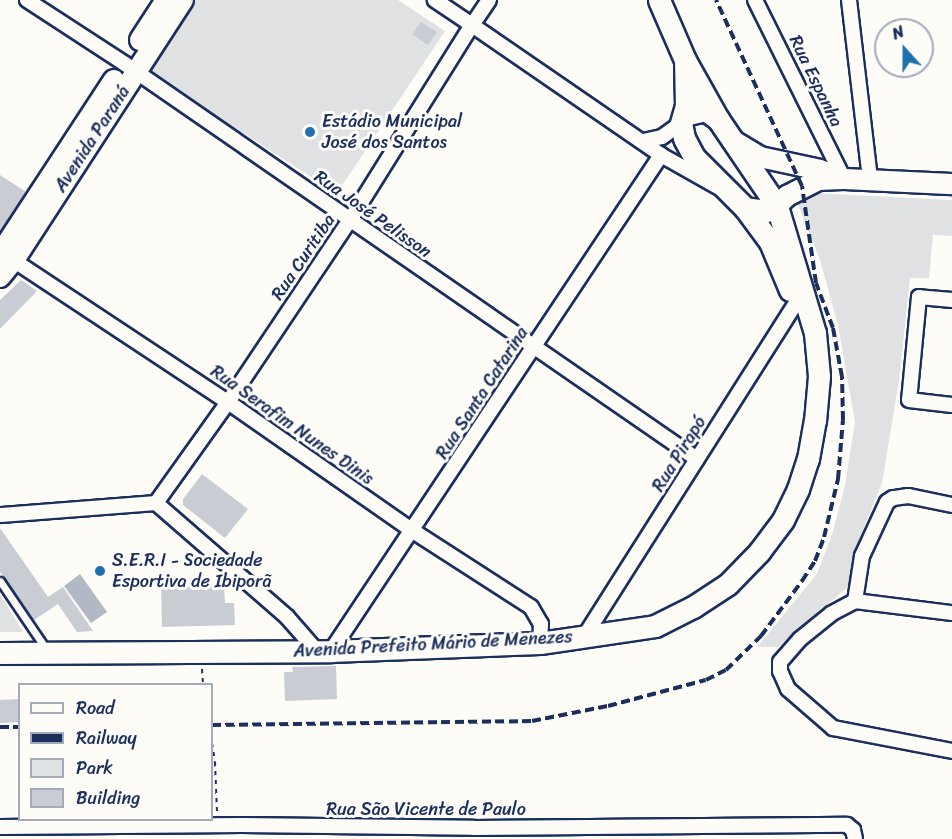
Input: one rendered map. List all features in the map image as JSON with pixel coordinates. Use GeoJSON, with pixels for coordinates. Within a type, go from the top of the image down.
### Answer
{"type":"FeatureCollection","features":[{"type":"Feature","properties":{"kind":"main road","name":"Avenida Paraná"},"geometry":{"type":"LineString","coordinates":[[130,68],[166,0]]}},
{"type":"Feature","properties":{"kind":"main road","name":"Avenida Paraná"},"geometry":{"type":"LineString","coordinates":[[0,277],[4,254],[130,68],[183,0]]}},
{"type":"Feature","properties":{"kind":"main road"},"geometry":{"type":"LineString","coordinates":[[659,0],[685,60],[718,119]]}},
{"type":"Feature","properties":{"kind":"main road"},"geometry":{"type":"LineString","coordinates":[[685,60],[687,83],[683,119],[705,110],[718,119]]}},
{"type":"Feature","properties":{"kind":"main road","name":"Avenida Prefeito Mário de Menezes"},"geometry":{"type":"LineString","coordinates":[[0,653],[324,651],[540,643],[655,626],[693,608],[728,584],[759,552],[783,520],[798,489],[808,459],[815,421],[819,376],[815,333],[800,297],[770,242],[745,208],[724,190],[694,157],[684,138],[683,119]]}},
{"type":"Feature","properties":{"kind":"main road","name":"Avenida Prefeito Mário de Menezes"},"geometry":{"type":"LineString","coordinates":[[718,119],[777,206],[800,297]]}},
{"type":"Feature","properties":{"kind":"main road"},"geometry":{"type":"LineString","coordinates":[[732,140],[760,157],[820,170],[844,179]]}},
{"type":"Feature","properties":{"kind":"main road"},"geometry":{"type":"LineString","coordinates":[[745,208],[766,211],[777,206],[802,186],[818,180],[952,184]]}},
{"type":"Feature","properties":{"kind":"street","name":"Rua José Pelisson"},"geometry":{"type":"LineString","coordinates":[[27,0],[130,68],[697,459]]}},
{"type":"Feature","properties":{"kind":"street"},"geometry":{"type":"LineString","coordinates":[[435,0],[661,155],[694,176],[724,190]]}},
{"type":"Feature","properties":{"kind":"street","name":"Rua Curitiba"},"geometry":{"type":"LineString","coordinates":[[156,503],[228,402],[350,220],[489,0]]}},
{"type":"Feature","properties":{"kind":"street","name":"Rua Espanha"},"geometry":{"type":"LineString","coordinates":[[755,0],[844,179]]}},
{"type":"Feature","properties":{"kind":"street"},"geometry":{"type":"LineString","coordinates":[[849,0],[870,180]]}},
{"type":"Feature","properties":{"kind":"street"},"geometry":{"type":"LineString","coordinates":[[643,141],[662,137],[683,119]]}},
{"type":"Feature","properties":{"kind":"street","name":"Rua Santa Catarina"},"geometry":{"type":"LineString","coordinates":[[324,651],[413,531],[661,155]]}},
{"type":"Feature","properties":{"kind":"street","name":"Rua Serafim Nunes Dinis"},"geometry":{"type":"LineString","coordinates":[[4,254],[228,402],[413,531],[531,607],[541,624],[540,643]]}},
{"type":"Feature","properties":{"kind":"street","name":"Rua Pirapó"},"geometry":{"type":"LineString","coordinates":[[584,637],[800,297]]}},
{"type":"Feature","properties":{"kind":"street"},"geometry":{"type":"LineString","coordinates":[[952,300],[919,297],[909,400],[952,405]]}},
{"type":"Feature","properties":{"kind":"street"},"geometry":{"type":"LineString","coordinates":[[855,601],[862,556],[887,502],[893,498],[908,496],[952,505]]}},
{"type":"Feature","properties":{"kind":"street"},"geometry":{"type":"LineString","coordinates":[[0,515],[156,503],[324,651]]}},
{"type":"Feature","properties":{"kind":"street"},"geometry":{"type":"LineString","coordinates":[[952,613],[855,601],[831,614],[800,639],[780,662],[780,671],[788,689],[833,728],[952,752]]}},
{"type":"Feature","properties":{"kind":"street"},"geometry":{"type":"LineString","coordinates":[[242,825],[243,839]]}},
{"type":"Feature","properties":{"kind":"street","name":"Rua São Vicente de Paulo"},"geometry":{"type":"LineString","coordinates":[[0,827],[22,833],[242,825],[474,834],[701,832],[847,825],[853,834]]}},
{"type":"Feature","properties":{"kind":"lane"},"geometry":{"type":"LineString","coordinates":[[0,581],[49,654]]}},
{"type":"Feature","properties":{"kind":"path"},"geometry":{"type":"LineString","coordinates":[[213,749],[217,825]]}},
{"type":"Feature","properties":{"kind":"green space","name":"Estádio Municipal José dos Santos"},"geometry":{"type":"Polygon","coordinates":[[[190,0],[398,0],[445,31],[339,190],[333,191],[152,74],[151,60],[190,0]]]}},
{"type":"Feature","properties":{"kind":"green space"},"geometry":{"type":"Polygon","coordinates":[[[793,192],[952,200],[952,236],[933,235],[929,278],[910,278],[899,380],[882,483],[859,539],[851,584],[778,647],[757,647],[817,574],[832,535],[845,486],[855,422],[838,325],[820,260],[793,192]]]}},
{"type":"Feature","properties":{"kind":"green space"},"geometry":{"type":"Polygon","coordinates":[[[0,594],[23,632],[0,632],[0,594]]]}},
{"type":"Feature","properties":{"kind":"shaded area"},"geometry":{"type":"Polygon","coordinates":[[[80,574],[107,612],[91,623],[64,586],[80,574]]]}},
{"type":"Feature","properties":{"kind":"building"},"geometry":{"type":"Polygon","coordinates":[[[421,22],[437,32],[428,45],[412,34],[421,22]]]}},
{"type":"Feature","properties":{"kind":"building"},"geometry":{"type":"Polygon","coordinates":[[[0,175],[26,192],[0,232],[0,175]]]}},
{"type":"Feature","properties":{"kind":"building"},"geometry":{"type":"Polygon","coordinates":[[[21,280],[37,291],[0,329],[0,300],[21,280]]]}},
{"type":"Feature","properties":{"kind":"building"},"geometry":{"type":"Polygon","coordinates":[[[202,474],[248,509],[225,538],[183,505],[183,499],[202,474]]]}},
{"type":"Feature","properties":{"kind":"building"},"geometry":{"type":"Polygon","coordinates":[[[0,528],[48,597],[63,587],[93,631],[77,632],[58,604],[34,620],[0,572],[0,528]]]}},
{"type":"Feature","properties":{"kind":"building"},"geometry":{"type":"Polygon","coordinates":[[[224,585],[225,603],[234,603],[235,625],[162,627],[161,587],[224,585]]]}},
{"type":"Feature","properties":{"kind":"building"},"geometry":{"type":"Polygon","coordinates":[[[336,666],[337,699],[285,701],[284,672],[293,672],[292,667],[336,666]]]}},
{"type":"Feature","properties":{"kind":"building"},"geometry":{"type":"Polygon","coordinates":[[[18,699],[18,722],[0,723],[0,700],[18,699]]]}},
{"type":"Feature","properties":{"kind":"railway"},"geometry":{"type":"LineString","coordinates":[[213,725],[532,721],[608,706],[706,680],[726,670],[761,636],[802,581],[815,561],[824,537],[838,479],[843,420],[842,377],[833,328],[816,283],[802,186],[716,0]]}},
{"type":"Feature","properties":{"kind":"railway"},"geometry":{"type":"LineString","coordinates":[[0,727],[18,727]]}},
{"type":"Feature","properties":{"kind":"place","name":"Estádio Municipal José dos Santos"},"geometry":{"type":"Point","coordinates":[310,132]}},
{"type":"Feature","properties":{"kind":"place","name":"S.E.R.I - Sociedade Esportiva de Ibiporã"},"geometry":{"type":"Point","coordinates":[100,571]}}]}
